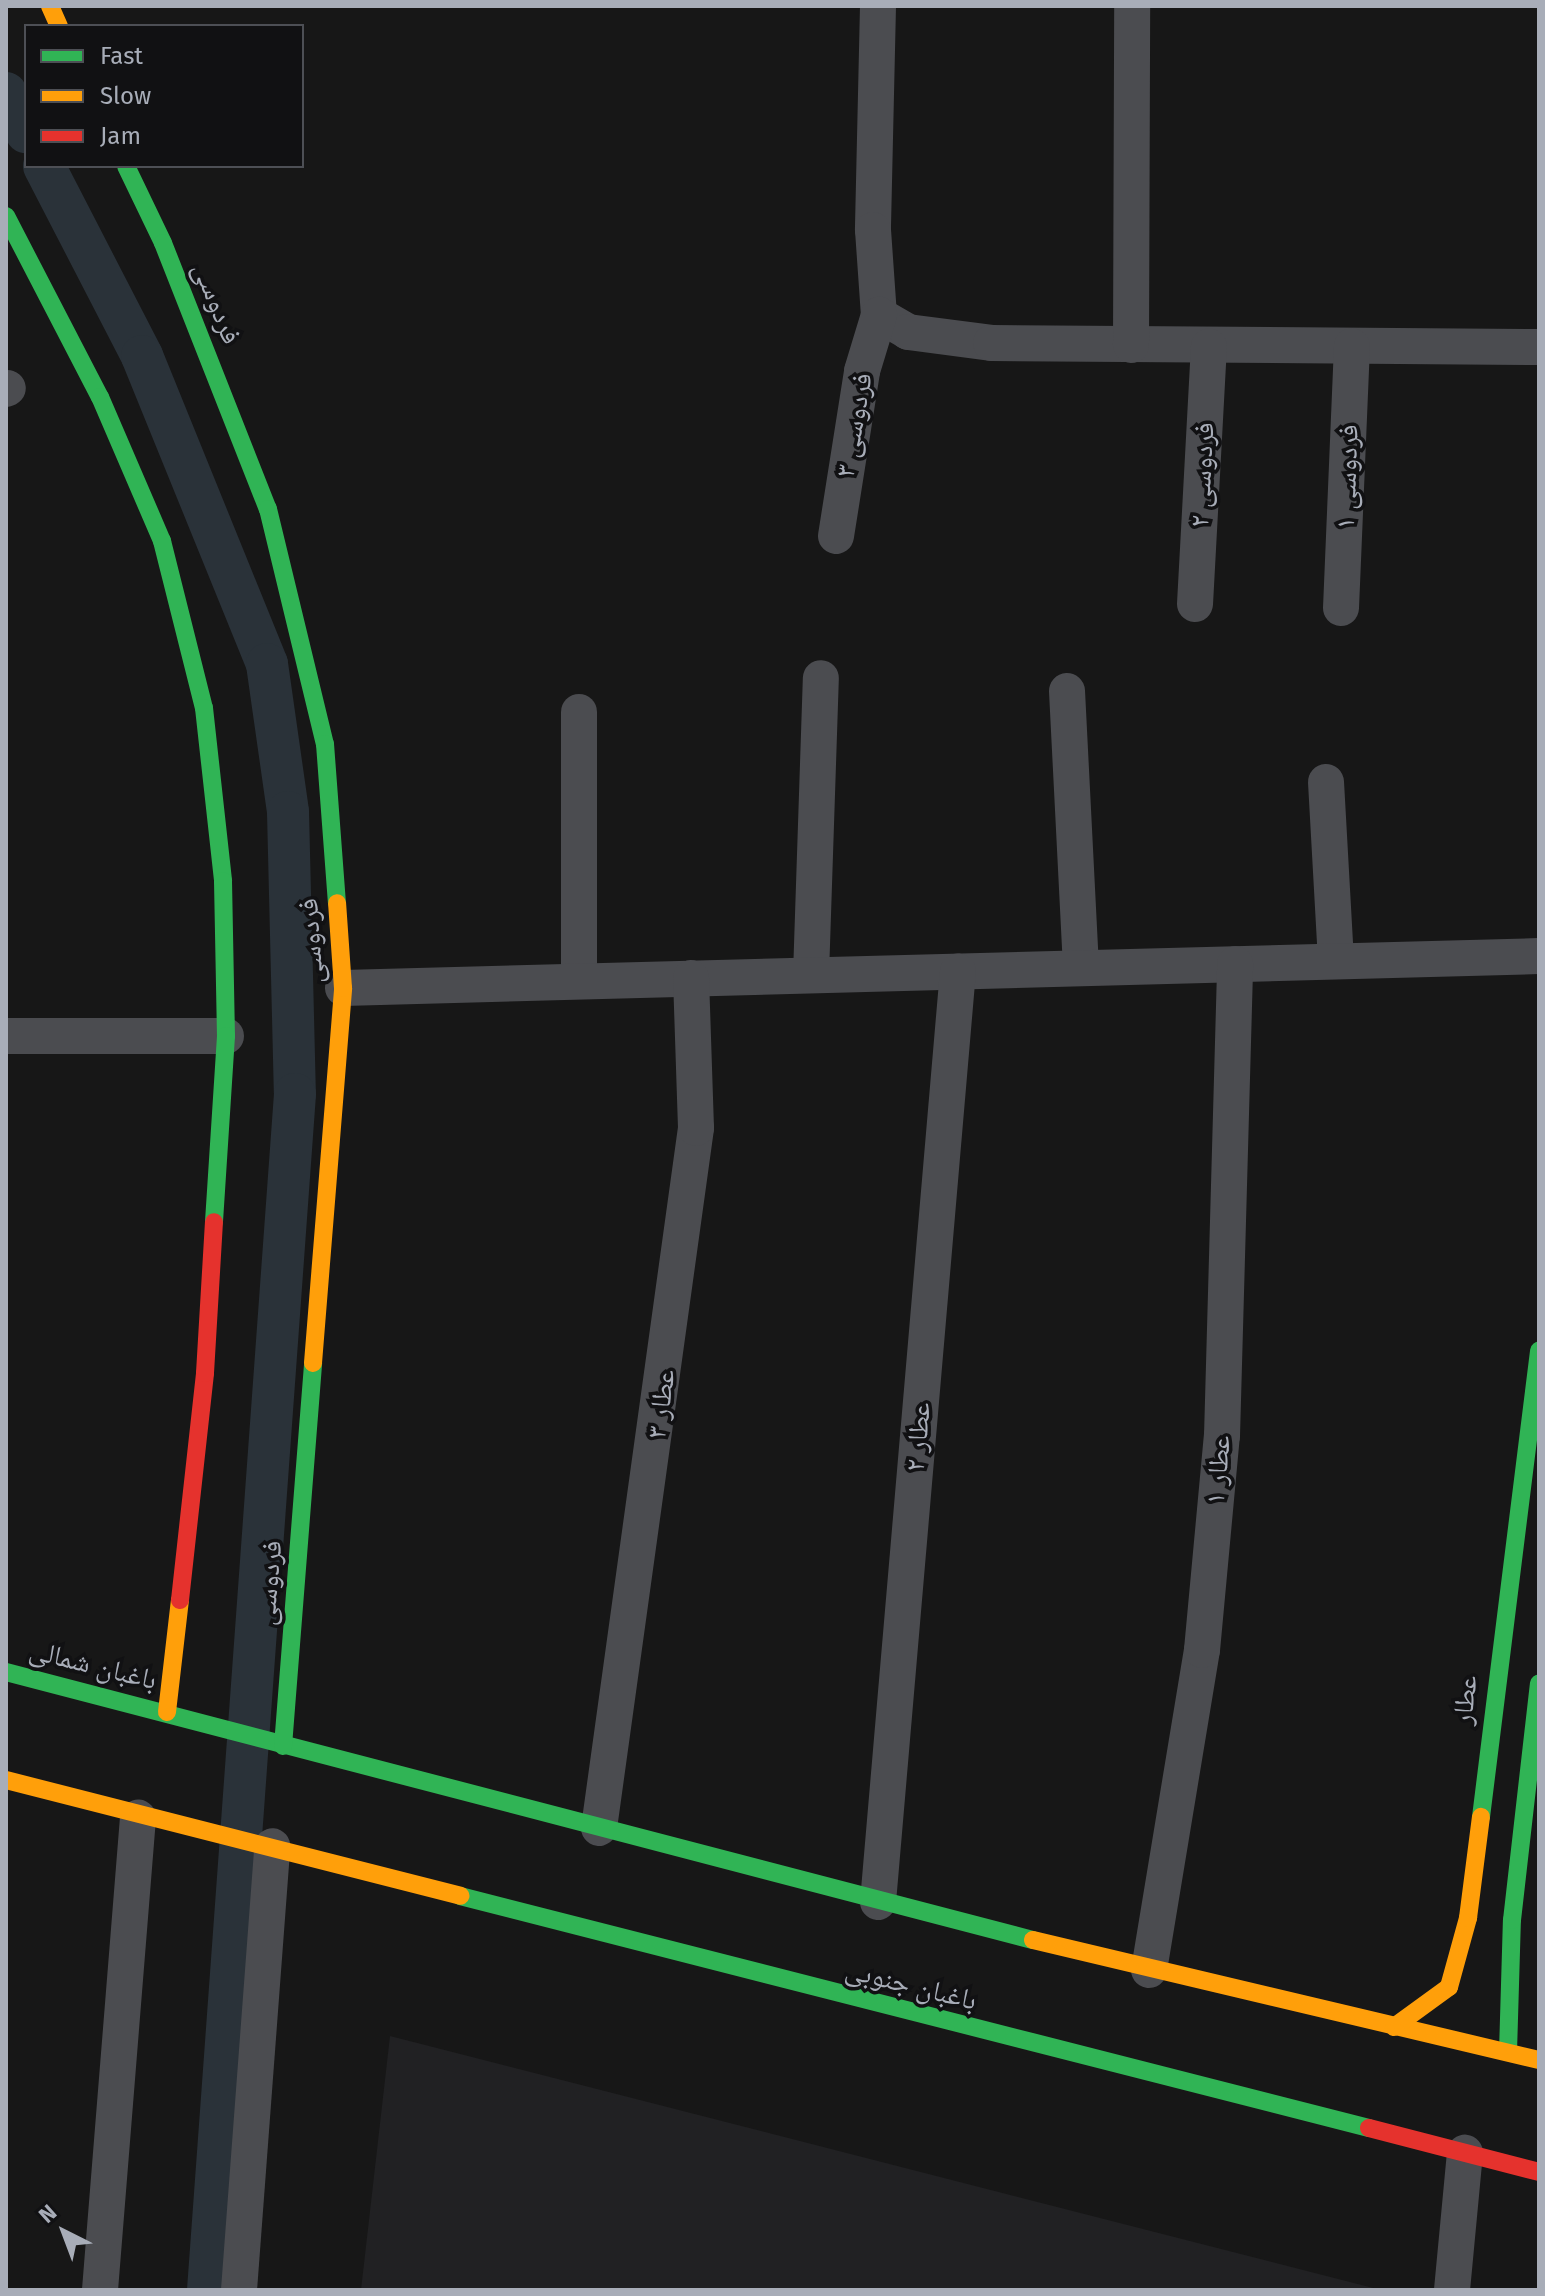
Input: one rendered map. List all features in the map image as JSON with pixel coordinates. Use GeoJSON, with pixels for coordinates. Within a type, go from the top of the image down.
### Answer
{"type":"FeatureCollection","features":[{"type":"Feature","properties":{"kind":"street"},"geometry":{"type":"LineString","coordinates":[[878,6],[873,230],[879,315],[908,332],[991,343],[1539,347]]}},
{"type":"Feature","properties":{"kind":"street"},"geometry":{"type":"LineString","coordinates":[[1131,345],[1132,6]]}},
{"type":"Feature","properties":{"kind":"street","name":"فردوسی"},"geometry":{"type":"LineString","coordinates":[[127,168],[163,243],[268,509],[325,744],[343,988],[283,1746]]}},
{"type":"Feature","properties":{"kind":"street"},"geometry":{"type":"LineString","coordinates":[[6,216],[100,397],[162,541],[204,708],[223,881],[226,1036],[205,1373],[167,1712]]}},
{"type":"Feature","properties":{"kind":"street","name":"فردوسی ۳"},"geometry":{"type":"LineString","coordinates":[[836,536],[862,371],[879,315]]}},
{"type":"Feature","properties":{"kind":"street","name":"فردوسی ۲"},"geometry":{"type":"LineString","coordinates":[[1195,604],[1209,346]]}},
{"type":"Feature","properties":{"kind":"street","name":"فردوسی ۱"},"geometry":{"type":"LineString","coordinates":[[1341,608],[1352,346]]}},
{"type":"Feature","properties":{"kind":"street"},"geometry":{"type":"LineString","coordinates":[[811,975],[821,678]]}},
{"type":"Feature","properties":{"kind":"street"},"geometry":{"type":"LineString","coordinates":[[1067,691],[1081,968]]}},
{"type":"Feature","properties":{"kind":"street"},"geometry":{"type":"LineString","coordinates":[[579,712],[579,981]]}},
{"type":"Feature","properties":{"kind":"street"},"geometry":{"type":"LineString","coordinates":[[1326,782],[1336,961]]}},
{"type":"Feature","properties":{"kind":"street"},"geometry":{"type":"LineString","coordinates":[[343,988],[1539,956]]}},
{"type":"Feature","properties":{"kind":"street","name":"عطار ۱"},"geometry":{"type":"LineString","coordinates":[[1149,1970],[1202,1650],[1222,1436],[1235,964]]}},
{"type":"Feature","properties":{"kind":"street","name":"عطار ۲"},"geometry":{"type":"LineString","coordinates":[[878,1902],[958,971]]}},
{"type":"Feature","properties":{"kind":"street","name":"عطار ۳"},"geometry":{"type":"LineString","coordinates":[[599,1828],[696,1128],[691,978]]}},
{"type":"Feature","properties":{"kind":"street"},"geometry":{"type":"LineString","coordinates":[[6,1036],[226,1036]]}},
{"type":"Feature","properties":{"kind":"street","name":"عطار"},"geometry":{"type":"LineString","coordinates":[[1394,2027],[1449,1987],[1468,1918],[1539,1351]]}},
{"type":"Feature","properties":{"kind":"street","name":"باغبان شمالی"},"geometry":{"type":"LineString","coordinates":[[6,1672],[167,1712],[283,1746]]}},
{"type":"Feature","properties":{"kind":"street"},"geometry":{"type":"LineString","coordinates":[[1508,2052],[1512,1920],[1538,1695]]}},
{"type":"Feature","properties":{"kind":"street"},"geometry":{"type":"LineString","coordinates":[[283,1746],[1149,1970],[1539,2060]]}},
{"type":"Feature","properties":{"kind":"street"},"geometry":{"type":"LineString","coordinates":[[6,1780],[138,1818],[100,2290]]}},
{"type":"Feature","properties":{"kind":"street","name":"باغبان جنوبی"},"geometry":{"type":"LineString","coordinates":[[138,1818],[272,1846],[1539,2172]]}},
{"type":"Feature","properties":{"kind":"street"},"geometry":{"type":"LineString","coordinates":[[239,2290],[272,1846]]}},
{"type":"Feature","properties":{"kind":"street"},"geometry":{"type":"LineString","coordinates":[[1468,1918],[1487,1934],[1502,1932],[1512,1920]]}},
{"type":"Feature","properties":{"kind":"street"},"geometry":{"type":"LineString","coordinates":[[1452,2290],[1465,2153]]}},
{"type":"Feature","properties":{"kind":"shaded area"},"geometry":{"type":"Polygon","coordinates":[[[390,2036],[1381,2290],[361,2290],[390,2036]]]}},
{"type":"Feature","properties":{"kind":"waterway"},"geometry":{"type":"LineString","coordinates":[[6,93],[24,128]]}},
{"type":"Feature","properties":{"kind":"waterway"},"geometry":{"type":"LineString","coordinates":[[45,168],[142,356],[267,664],[288,812],[295,1094],[208,2290]]}},
{"type":"Feature","properties":{"kind":"traffic: fast"},"geometry":{"type":"LineString","coordinates":[[127,168],[163,243],[268,509],[325,744],[337,903]]}},
{"type":"Feature","properties":{"kind":"traffic: fast"},"geometry":{"type":"LineString","coordinates":[[6,216],[100,397],[162,541],[204,708],[223,881],[226,1036],[214,1222]]}},
{"type":"Feature","properties":{"kind":"traffic: fast"},"geometry":{"type":"LineString","coordinates":[[1481,1817],[1539,1351]]}},
{"type":"Feature","properties":{"kind":"traffic: fast"},"geometry":{"type":"LineString","coordinates":[[283,1746],[313,1363]]}},
{"type":"Feature","properties":{"kind":"traffic: fast"},"geometry":{"type":"LineString","coordinates":[[6,1672],[1033,1940]]}},
{"type":"Feature","properties":{"kind":"traffic: fast"},"geometry":{"type":"LineString","coordinates":[[1508,2052],[1512,1920],[1539,1684]]}},
{"type":"Feature","properties":{"kind":"traffic: fast"},"geometry":{"type":"LineString","coordinates":[[460,1896],[1369,2128]]}},
{"type":"Feature","properties":{"kind":"traffic: slow"},"geometry":{"type":"LineString","coordinates":[[50,6],[58,24]]}},
{"type":"Feature","properties":{"kind":"traffic: slow"},"geometry":{"type":"LineString","coordinates":[[313,1363],[343,988],[337,903]]}},
{"type":"Feature","properties":{"kind":"traffic: slow"},"geometry":{"type":"LineString","coordinates":[[167,1712],[180,1600]]}},
{"type":"Feature","properties":{"kind":"traffic: slow"},"geometry":{"type":"LineString","coordinates":[[6,1780],[460,1896]]}},
{"type":"Feature","properties":{"kind":"traffic: slow"},"geometry":{"type":"LineString","coordinates":[[1394,2027],[1449,1987],[1468,1918],[1481,1817]]}},
{"type":"Feature","properties":{"kind":"traffic: slow"},"geometry":{"type":"LineString","coordinates":[[1033,1940],[1539,2060]]}},
{"type":"Feature","properties":{"kind":"traffic: jam"},"geometry":{"type":"LineString","coordinates":[[180,1600],[205,1373],[214,1222]]}},
{"type":"Feature","properties":{"kind":"traffic: jam"},"geometry":{"type":"LineString","coordinates":[[1369,2128],[1539,2172]]}}]}
